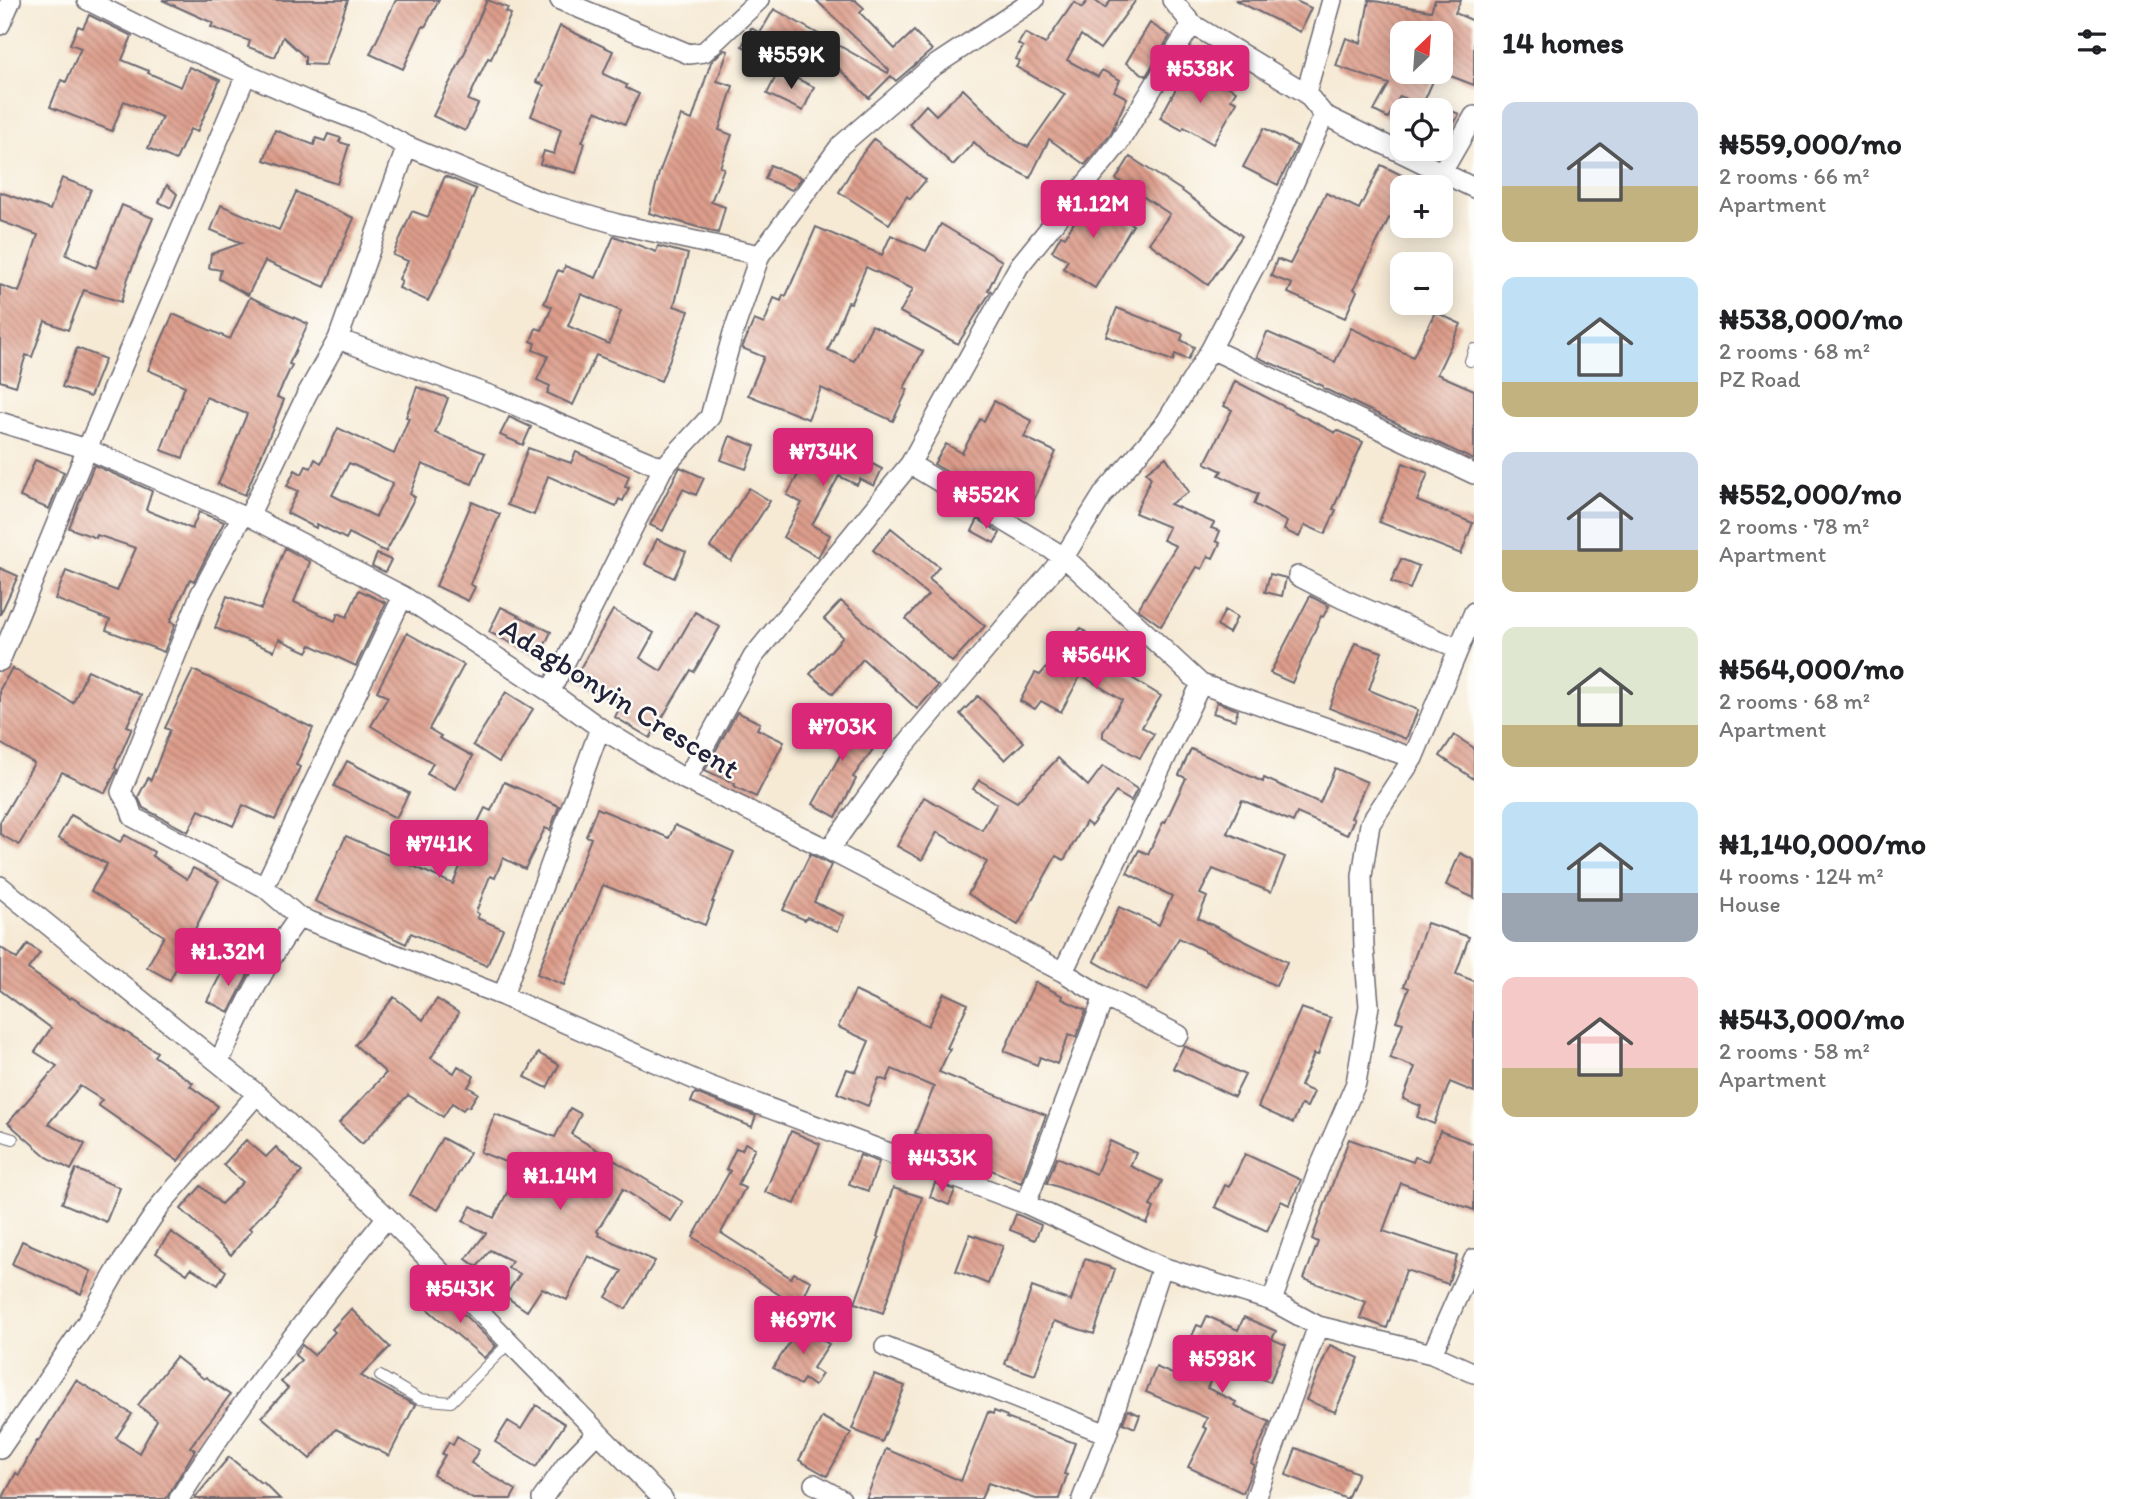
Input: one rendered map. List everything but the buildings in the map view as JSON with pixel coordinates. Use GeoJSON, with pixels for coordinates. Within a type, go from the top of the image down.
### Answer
{"type":"FeatureCollection","features":[{"type":"Feature","properties":{"kind":"street"},"geometry":{"type":"LineString","coordinates":[[0,26],[11,0]]}},
{"type":"Feature","properties":{"kind":"street"},"geometry":{"type":"LineString","coordinates":[[87,0],[246,75],[365,123],[407,146],[541,202],[617,224],[760,255]]}},
{"type":"Feature","properties":{"kind":"street"},"geometry":{"type":"LineString","coordinates":[[560,0],[689,54],[704,52],[759,0]]}},
{"type":"Feature","properties":{"kind":"street"},"geometry":{"type":"LineString","coordinates":[[550,692],[663,468],[710,417],[733,333],[760,255],[839,146],[928,70],[1034,0]]}},
{"type":"Feature","properties":{"kind":"street"},"geometry":{"type":"LineString","coordinates":[[1172,0],[1192,24],[1306,93],[1324,115],[1474,188]]}},
{"type":"Feature","properties":{"kind":"street"},"geometry":{"type":"LineString","coordinates":[[1306,93],[1332,0]]}},
{"type":"Feature","properties":{"kind":"street"},"geometry":{"type":"LineString","coordinates":[[686,780],[753,657],[910,464],[1019,266],[1118,144],[1192,24]]}},
{"type":"Feature","properties":{"kind":"street"},"geometry":{"type":"LineString","coordinates":[[0,661],[95,453],[246,75]]}},
{"type":"Feature","properties":{"kind":"street"},"geometry":{"type":"LineString","coordinates":[[829,850],[896,756],[1064,557],[1104,493],[1166,422],[1211,349],[1270,237],[1324,115]]}},
{"type":"Feature","properties":{"kind":"street"},"geometry":{"type":"LineString","coordinates":[[1442,172],[1474,116]]}},
{"type":"Feature","properties":{"kind":"street"},"geometry":{"type":"LineString","coordinates":[[407,146],[338,339],[245,516],[200,595],[121,792],[133,817],[264,887],[299,917],[503,996],[707,1084],[1026,1204],[1162,1267],[1272,1301],[1318,1326],[1432,1354],[1474,1373]]}},
{"type":"Feature","properties":{"kind":"street"},"geometry":{"type":"LineString","coordinates":[[338,339],[500,399],[663,468]]}},
{"type":"Feature","properties":{"kind":"street"},"geometry":{"type":"LineString","coordinates":[[1211,349],[1474,474]]}},
{"type":"Feature","properties":{"kind":"street","name":"Adagbonyin Crescent"},"geometry":{"type":"LineString","coordinates":[[0,422],[95,453],[245,516],[403,596],[600,728],[686,780],[829,850],[1180,1035]]}},
{"type":"Feature","properties":{"kind":"street"},"geometry":{"type":"LineString","coordinates":[[910,464],[1064,557],[1201,684],[1413,758]]}},
{"type":"Feature","properties":{"kind":"street"},"geometry":{"type":"LineString","coordinates":[[1298,576],[1343,599],[1457,648]]}},
{"type":"Feature","properties":{"kind":"street"},"geometry":{"type":"LineString","coordinates":[[264,887],[403,596]]}},
{"type":"Feature","properties":{"kind":"street"},"geometry":{"type":"LineString","coordinates":[[1272,1301],[1318,1171],[1356,1083],[1369,1006],[1362,876],[1370,824],[1413,758],[1474,612]]}},
{"type":"Feature","properties":{"kind":"street"},"geometry":{"type":"LineString","coordinates":[[1063,972],[1201,684]]}},
{"type":"Feature","properties":{"kind":"street"},"geometry":{"type":"LineString","coordinates":[[503,996],[600,728]]}},
{"type":"Feature","properties":{"kind":"street"},"geometry":{"type":"LineString","coordinates":[[0,886],[257,1094],[387,1217],[663,1499]]}},
{"type":"Feature","properties":{"kind":"street"},"geometry":{"type":"LineString","coordinates":[[219,1062],[241,1013],[278,946],[299,917]]}},
{"type":"Feature","properties":{"kind":"street"},"geometry":{"type":"LineString","coordinates":[[1026,1204],[1104,997]]}},
{"type":"Feature","properties":{"kind":"street"},"geometry":{"type":"LineString","coordinates":[[0,1449],[87,1322],[118,1268],[162,1203],[257,1094]]}},
{"type":"Feature","properties":{"kind":"street"},"geometry":{"type":"LineString","coordinates":[[179,1499],[302,1324],[387,1217]]}},
{"type":"Feature","properties":{"kind":"street"},"geometry":{"type":"LineString","coordinates":[[1432,1354],[1474,1259]]}},
{"type":"Feature","properties":{"kind":"street"},"geometry":{"type":"LineString","coordinates":[[1082,1499],[1107,1434],[1162,1267]]}},
{"type":"Feature","properties":{"kind":"street"},"geometry":{"type":"LineString","coordinates":[[1255,1499],[1318,1326]]}},
{"type":"Feature","properties":{"kind":"street"},"geometry":{"type":"LineString","coordinates":[[885,1347],[1107,1434]]}},
{"type":"Feature","properties":{"kind":"street"},"geometry":{"type":"LineString","coordinates":[[542,1499],[566,1465],[597,1433]]}},
{"type":"Feature","properties":{"kind":"street"},"geometry":{"type":"LineString","coordinates":[[814,1484],[841,1499]]}},
{"type":"Feature","properties":{"kind":"lane"},"geometry":{"type":"LineString","coordinates":[[1469,361],[1474,349]]}},
{"type":"Feature","properties":{"kind":"lane"},"geometry":{"type":"LineString","coordinates":[[0,1135],[13,1139]]}},
{"type":"Feature","properties":{"kind":"lane"},"geometry":{"type":"LineString","coordinates":[[380,1376],[419,1399],[451,1402],[509,1343]]}}]}
